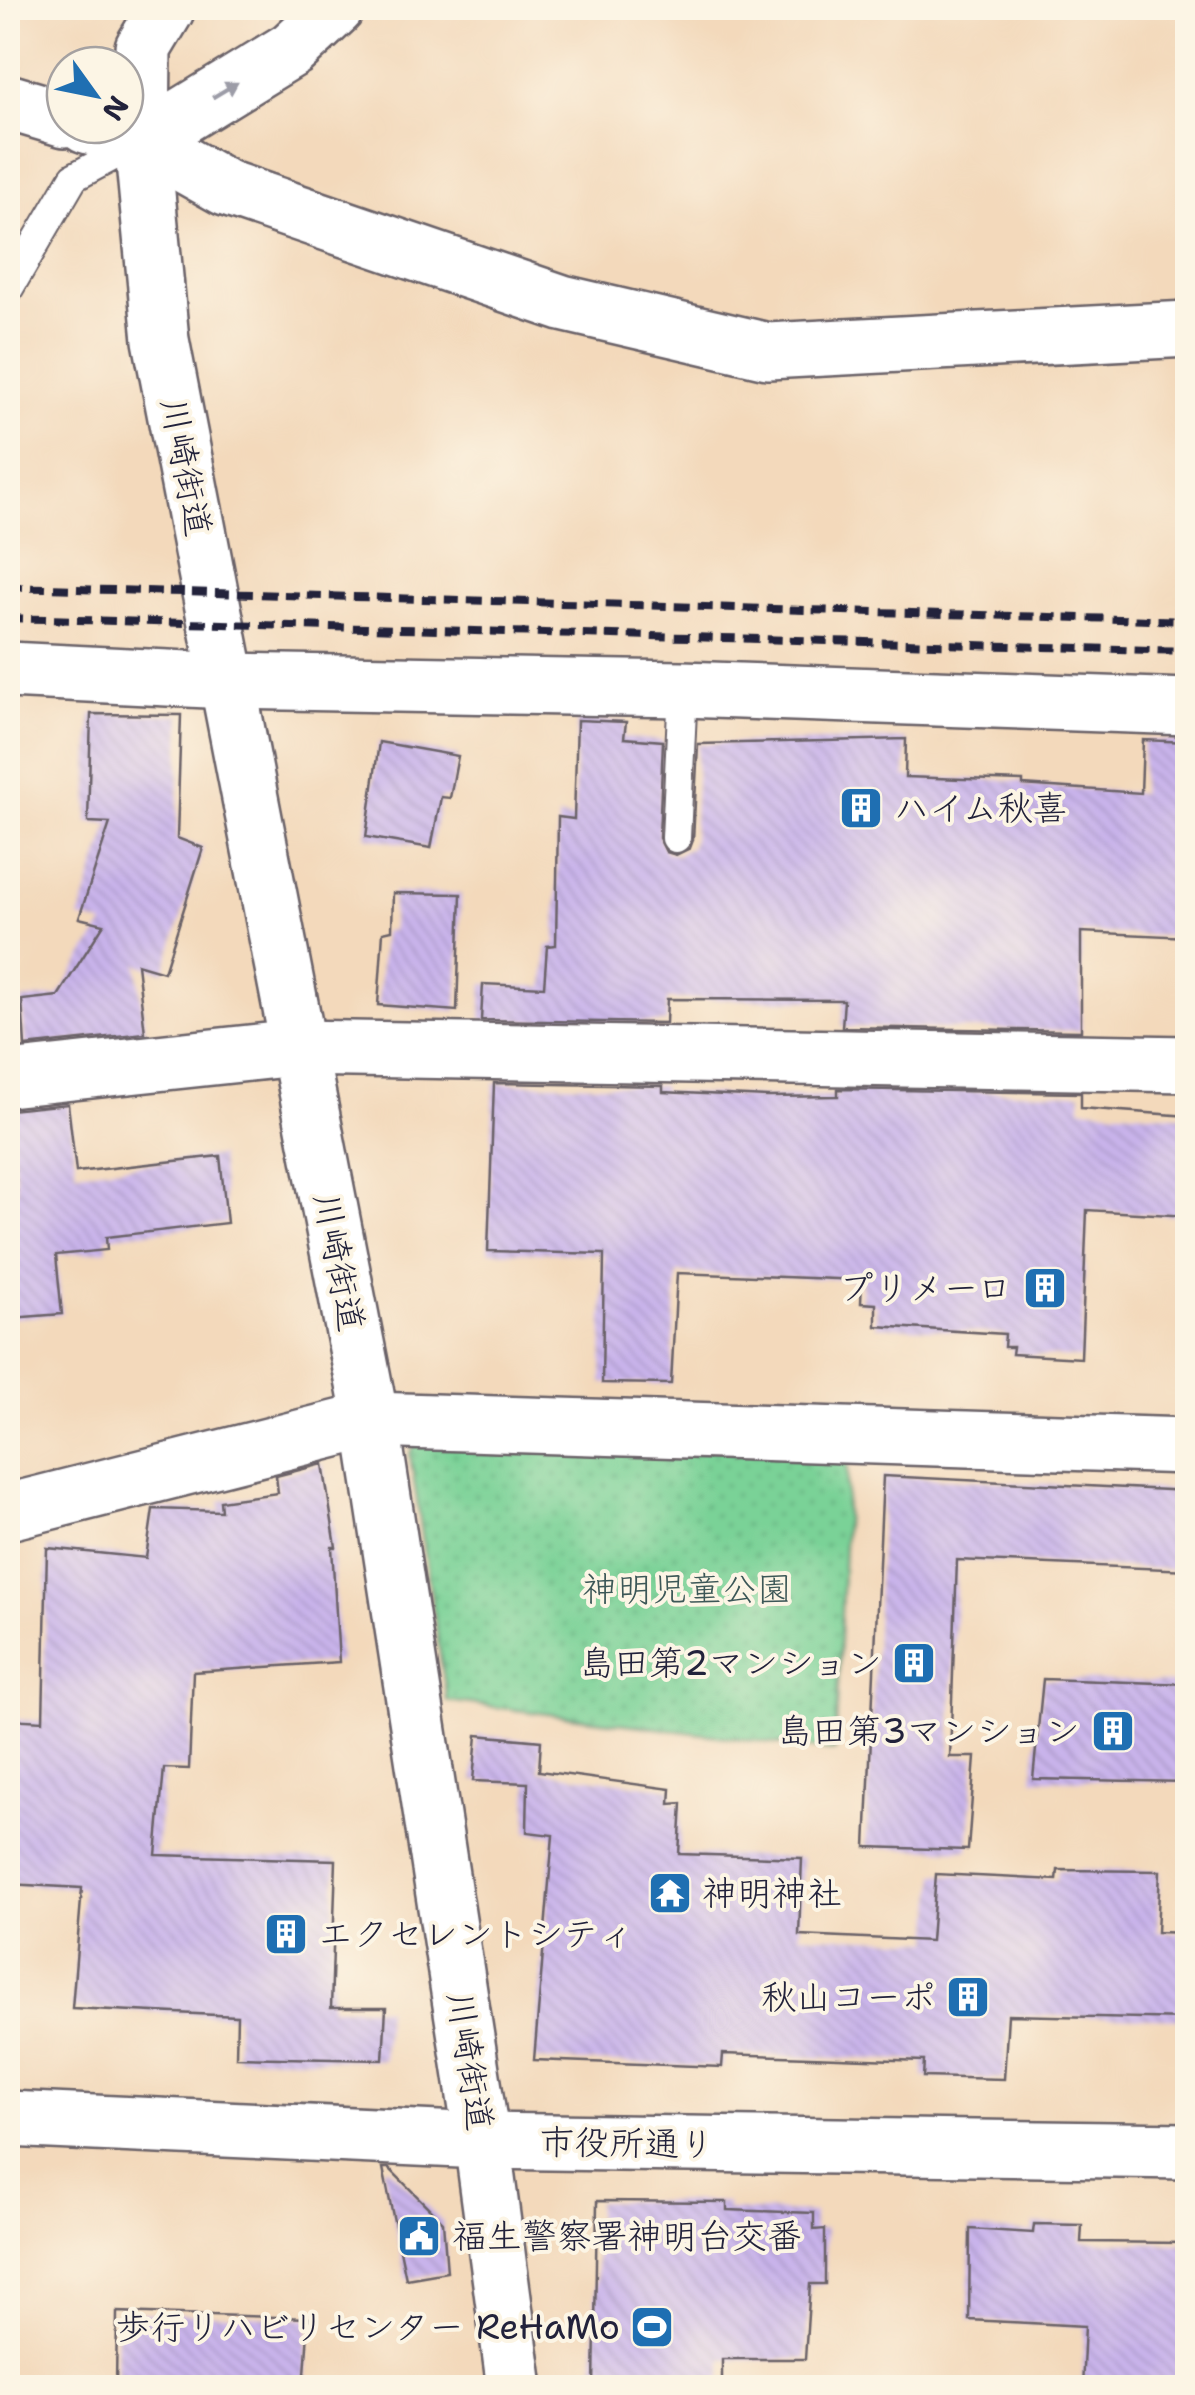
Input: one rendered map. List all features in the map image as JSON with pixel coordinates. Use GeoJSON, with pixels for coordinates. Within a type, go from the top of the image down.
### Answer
{"type":"FeatureCollection","features":[{"type":"Feature","properties":{"kind":"street"},"geometry":{"type":"LineString","coordinates":[[145,139],[292,50],[336,8]]}},
{"type":"Feature","properties":{"kind":"street","name":"川崎街道"},"geometry":{"type":"LineString","coordinates":[[145,69],[147,21]]}},
{"type":"Feature","properties":{"kind":"street"},"geometry":{"type":"LineString","coordinates":[[8,102],[45,113]]}},
{"type":"Feature","properties":{"kind":"street"},"geometry":{"type":"LineString","coordinates":[[145,143],[226,188],[544,296],[768,351],[1188,330]]}},
{"type":"Feature","properties":{"kind":"street","name":"川崎街道"},"geometry":{"type":"LineString","coordinates":[[142,145],[161,340],[371,1420],[482,2140],[515,2388]]}},
{"type":"Feature","properties":{"kind":"street"},"geometry":{"type":"LineString","coordinates":[[8,670],[228,681],[683,689],[1188,707]]}},
{"type":"Feature","properties":{"kind":"street"},"geometry":{"type":"LineString","coordinates":[[8,1079],[296,1048],[1188,1064]]}},
{"type":"Feature","properties":{"kind":"street"},"geometry":{"type":"LineString","coordinates":[[8,1512],[371,1420],[1188,1446]]}},
{"type":"Feature","properties":{"kind":"street","name":"市役所通り"},"geometry":{"type":"LineString","coordinates":[[8,2118],[482,2140],[1188,2151]]}},
{"type":"Feature","properties":{"kind":"lane"},"geometry":{"type":"LineString","coordinates":[[8,290],[74,177],[134,145]]}},
{"type":"Feature","properties":{"kind":"lane"},"geometry":{"type":"LineString","coordinates":[[676,838],[683,689]]}},
{"type":"Feature","properties":{"kind":"green space","name":"神明児童公園"},"geometry":{"type":"Polygon","coordinates":[[[421,1434],[848,1455],[835,1751],[447,1701],[410,1454],[421,1434]]]}},
{"type":"Feature","properties":{"kind":"building"},"geometry":{"type":"Polygon","coordinates":[[[91,714],[181,715],[177,838],[203,848],[164,972],[137,964],[145,1033],[25,1046],[22,1000],[58,996],[104,924],[79,918],[110,823],[88,822],[91,714]]]}},
{"type":"Feature","properties":{"kind":"building"},"geometry":{"type":"Polygon","coordinates":[[[577,720],[626,722],[624,738],[663,741],[659,838],[666,852],[676,855],[690,848],[693,840],[698,744],[906,739],[905,777],[1023,781],[1023,785],[1141,793],[1143,740],[1188,742],[1188,937],[1081,932],[1081,1031],[842,1027],[844,1000],[667,999],[666,1023],[481,1020],[483,984],[544,987],[547,946],[556,945],[558,817],[574,819],[577,720]]]}},
{"type":"Feature","properties":{"kind":"building"},"geometry":{"type":"Polygon","coordinates":[[[379,742],[458,756],[450,798],[441,797],[431,848],[366,837],[379,742]]]}},
{"type":"Feature","properties":{"kind":"building"},"geometry":{"type":"Polygon","coordinates":[[[393,893],[461,894],[457,1011],[378,1005],[383,932],[392,930],[393,893]]]}},
{"type":"Feature","properties":{"kind":"building"},"geometry":{"type":"Polygon","coordinates":[[[494,1083],[663,1086],[663,1092],[768,1097],[838,1096],[838,1089],[1081,1093],[1081,1108],[1188,1116],[1188,1216],[1087,1210],[1081,1358],[1012,1354],[1013,1347],[1004,1347],[1005,1334],[876,1326],[876,1304],[861,1303],[862,1280],[677,1273],[671,1384],[602,1383],[604,1254],[488,1251],[494,1083]]]}},
{"type":"Feature","properties":{"kind":"building"},"geometry":{"type":"Polygon","coordinates":[[[68,1104],[76,1172],[220,1156],[227,1223],[106,1237],[107,1250],[56,1255],[62,1314],[11,1318],[8,1192],[17,1191],[9,1110],[68,1104]]]}},
{"type":"Feature","properties":{"kind":"building"},"geometry":{"type":"Polygon","coordinates":[[[323,1464],[336,1547],[332,1547],[339,1662],[193,1672],[189,1769],[164,1768],[156,1855],[336,1860],[331,2008],[386,2008],[383,2060],[236,2057],[237,2016],[72,2008],[82,1888],[8,1884],[8,1719],[43,1721],[47,1548],[146,1558],[153,1509],[221,1511],[220,1501],[278,1493],[276,1476],[323,1464]]]}},
{"type":"Feature","properties":{"kind":"building","name":"島田第2マンション"},"geometry":{"type":"Polygon","coordinates":[[[883,1476],[1188,1491],[1188,1570],[957,1560],[950,1757],[975,1757],[968,1850],[866,1847],[883,1476]]]}},
{"type":"Feature","properties":{"kind":"building","name":"島田第3マンション"},"geometry":{"type":"Polygon","coordinates":[[[1043,1679],[1188,1684],[1188,1782],[1033,1779],[1043,1679]]]}},
{"type":"Feature","properties":{"kind":"building"},"geometry":{"type":"Polygon","coordinates":[[[477,1735],[541,1741],[539,1771],[671,1789],[670,1804],[682,1803],[679,1854],[802,1858],[799,1935],[931,1941],[936,1874],[1057,1880],[1058,1870],[1160,1871],[1157,1932],[1188,1933],[1188,2019],[1008,2015],[1004,2079],[923,2077],[924,2061],[723,2054],[722,2067],[534,2060],[553,1835],[527,1832],[528,1783],[473,1781],[477,1735]]]}},
{"type":"Feature","properties":{"kind":"building"},"geometry":{"type":"Polygon","coordinates":[[[383,2168],[389,2168],[443,2222],[447,2272],[406,2279],[383,2168]]]}},
{"type":"Feature","properties":{"kind":"building"},"geometry":{"type":"Polygon","coordinates":[[[597,2201],[727,2202],[727,2210],[814,2213],[814,2230],[825,2229],[825,2284],[810,2284],[805,2359],[722,2359],[722,2388],[594,2388],[597,2201]]]}},
{"type":"Feature","properties":{"kind":"building"},"geometry":{"type":"Polygon","coordinates":[[[1034,2224],[1082,2225],[1081,2242],[1188,2243],[1188,2388],[1082,2388],[1085,2326],[969,2320],[970,2229],[1033,2233],[1034,2224]]]}},
{"type":"Feature","properties":{"kind":"building"},"geometry":{"type":"Polygon","coordinates":[[[117,2312],[309,2318],[304,2388],[116,2388],[117,2312]]]}},
{"type":"Feature","properties":{"kind":"railway"},"geometry":{"type":"LineString","coordinates":[[8,587],[1188,621]]}},
{"type":"Feature","properties":{"kind":"railway"},"geometry":{"type":"LineString","coordinates":[[8,618],[1188,651]]}},
{"type":"Feature","properties":{"kind":"place","name":"ハイム秋喜"},"geometry":{"type":"Point","coordinates":[861,808]}},
{"type":"Feature","properties":{"kind":"place","name":"プリメーロ"},"geometry":{"type":"Point","coordinates":[1045,1288]}},
{"type":"Feature","properties":{"kind":"place","name":"島田第2マンション"},"geometry":{"type":"Point","coordinates":[914,1663]}},
{"type":"Feature","properties":{"kind":"place","name":"島田第3マンション"},"geometry":{"type":"Point","coordinates":[1113,1731]}},
{"type":"Feature","properties":{"kind":"place","name":"神明神社"},"geometry":{"type":"Point","coordinates":[670,1893]}},
{"type":"Feature","properties":{"kind":"place","name":"エクセレントシティ"},"geometry":{"type":"Point","coordinates":[286,1934]}},
{"type":"Feature","properties":{"kind":"place","name":"秋山コーポ"},"geometry":{"type":"Point","coordinates":[968,1997]}},
{"type":"Feature","properties":{"kind":"place","name":"福生警察署神明台交番"},"geometry":{"type":"Point","coordinates":[419,2236]}},
{"type":"Feature","properties":{"kind":"place","name":"歩行リハビリセンター ReHaMo"},"geometry":{"type":"Point","coordinates":[652,2327]}}]}
